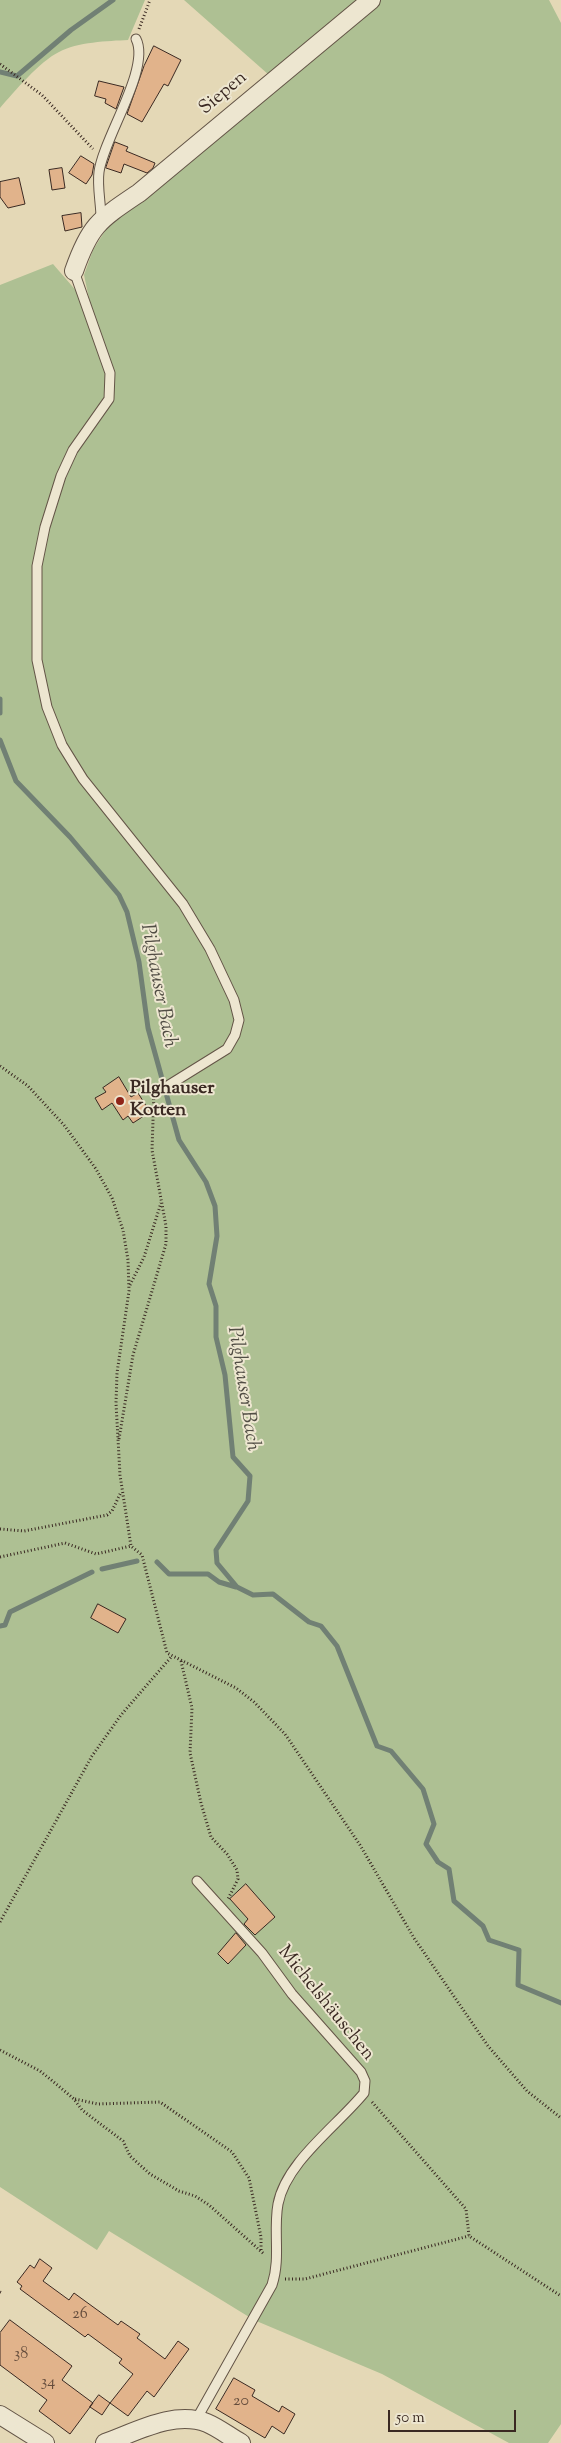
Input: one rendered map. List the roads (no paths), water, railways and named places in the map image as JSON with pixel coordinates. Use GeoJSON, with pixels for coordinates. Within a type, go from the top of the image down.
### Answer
{"type":"FeatureCollection","features":[{"type":"Feature","properties":{"kind":"street","name":"Siepen"},"geometry":{"type":"LineString","coordinates":[[74,271],[84,242],[101,218],[139,192],[371,0]]}},
{"type":"Feature","properties":{"kind":"street"},"geometry":{"type":"LineString","coordinates":[[0,2415],[45,2443]]}},
{"type":"Feature","properties":{"kind":"street"},"geometry":{"type":"LineString","coordinates":[[105,2443],[172,2420],[196,2420],[208,2424],[241,2443]]}},
{"type":"Feature","properties":{"kind":"lane"},"geometry":{"type":"LineString","coordinates":[[101,218],[99,172],[135,73],[140,55],[136,39]]}},
{"type":"Feature","properties":{"kind":"lane"},"geometry":{"type":"LineString","coordinates":[[74,271],[110,373],[109,399],[73,450],[61,476],[45,527],[37,566],[37,660],[47,707],[62,745],[83,780],[183,904],[210,949],[234,1000],[239,1020],[236,1035],[227,1049],[169,1085]]}},
{"type":"Feature","properties":{"kind":"lane","name":"Michelshäuschen"},"geometry":{"type":"LineString","coordinates":[[196,1881],[262,1952],[292,1994],[361,2072],[365,2081],[364,2093],[301,2161],[287,2181],[280,2197],[276,2214],[275,2275],[267,2296],[196,2420]]}},
{"type":"Feature","properties":{"kind":"waterway"},"geometry":{"type":"LineString","coordinates":[[0,72],[17,76],[71,30],[113,0]]}},
{"type":"Feature","properties":{"kind":"waterway","name":"Pilghauser Bach"},"geometry":{"type":"LineString","coordinates":[[0,699],[0,713]]}},
{"type":"Feature","properties":{"kind":"waterway","name":"Pilghauser Bach"},"geometry":{"type":"LineString","coordinates":[[0,740],[16,781],[70,837],[119,895],[127,912],[139,962],[148,1028],[179,1140],[206,1182],[215,1206],[217,1236],[209,1284],[216,1306],[216,1337],[225,1375],[233,1457],[250,1476],[248,1501],[216,1550],[217,1563],[237,1587],[253,1595],[273,1594],[309,1622],[321,1626],[337,1646],[377,1746],[391,1751],[423,1789],[434,1824],[426,1844],[438,1862],[449,1869],[454,1901],[483,1926],[489,1940],[519,1950],[518,1985],[561,2003]]}},
{"type":"Feature","properties":{"kind":"waterway"},"geometry":{"type":"LineString","coordinates":[[102,1569],[137,1561]]}},
{"type":"Feature","properties":{"kind":"waterway"},"geometry":{"type":"LineString","coordinates":[[157,1562],[169,1574],[208,1574],[219,1582],[236,1587]]}},
{"type":"Feature","properties":{"kind":"waterway"},"geometry":{"type":"LineString","coordinates":[[0,1626],[5,1625],[10,1612],[92,1572]]}},
{"type":"Feature","properties":{"kind":"place","name":"Pilghauser Kotten"},"geometry":{"type":"Point","coordinates":[120,1101]}}]}
